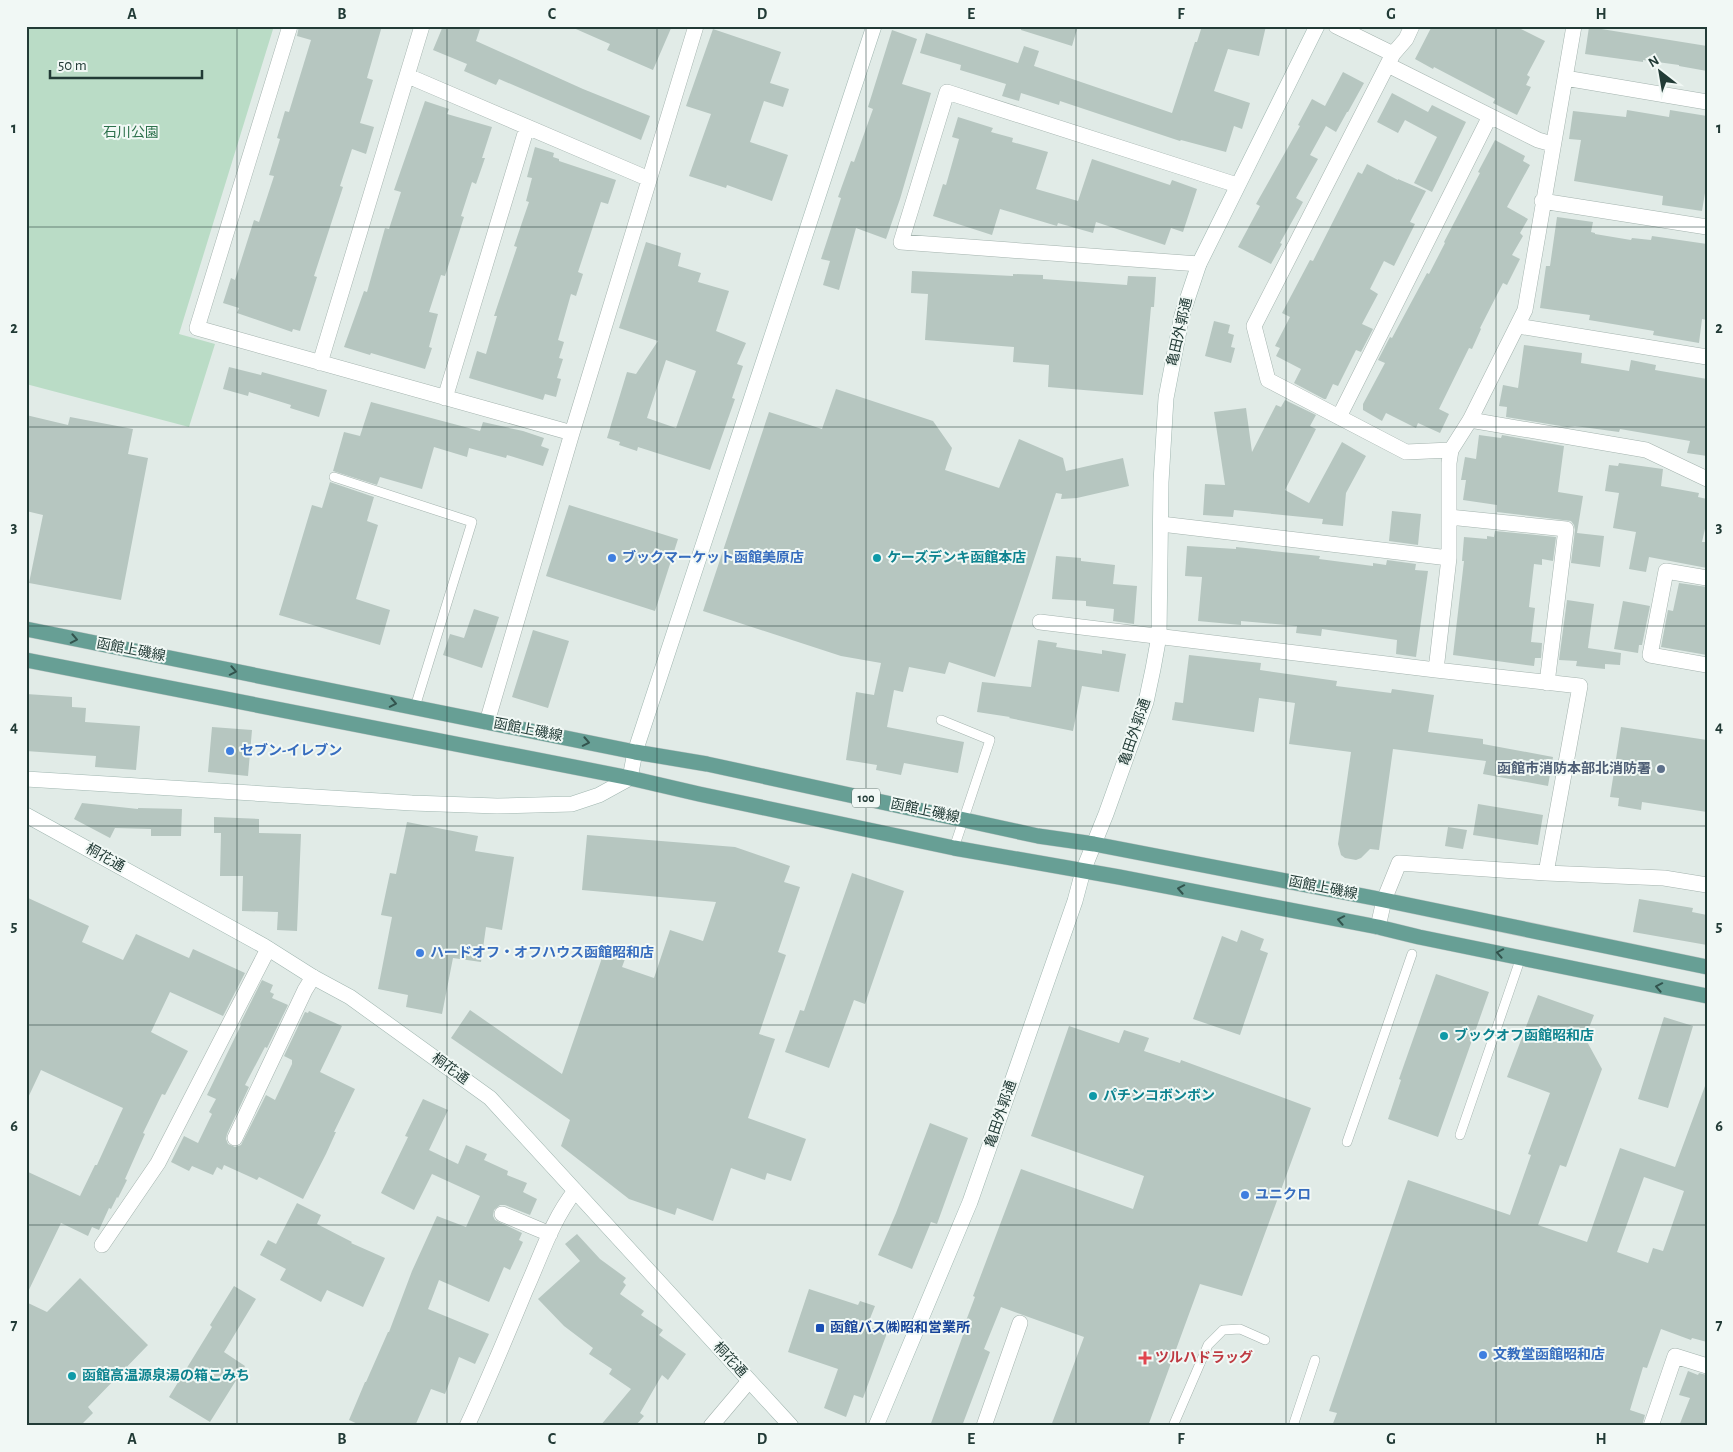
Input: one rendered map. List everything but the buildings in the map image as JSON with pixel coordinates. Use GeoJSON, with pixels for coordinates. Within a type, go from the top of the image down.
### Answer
{"type":"FeatureCollection","features":[{"type":"Feature","properties":{"kind":"main road","name":"函館上磯線"},"geometry":{"type":"LineString","coordinates":[[26,629],[635,752],[707,764],[1038,836],[1094,844],[1384,900],[1707,967]]}},
{"type":"Feature","properties":{"kind":"main road","name":"函館上磯線"},"geometry":{"type":"LineString","coordinates":[[26,660],[630,778],[954,848],[1378,927],[1707,996]]}},
{"type":"Feature","properties":{"kind":"street"},"geometry":{"type":"LineString","coordinates":[[290,26],[196,328],[572,433]]}},
{"type":"Feature","properties":{"kind":"street"},"geometry":{"type":"LineString","coordinates":[[320,363],[422,26]]}},
{"type":"Feature","properties":{"kind":"street"},"geometry":{"type":"LineString","coordinates":[[487,722],[572,433],[696,26]]}},
{"type":"Feature","properties":{"kind":"street"},"geometry":{"type":"LineString","coordinates":[[26,779],[412,803],[497,806],[572,804],[599,795],[630,778],[635,752],[874,26]]}},
{"type":"Feature","properties":{"kind":"street","name":"亀田外郭通"},"geometry":{"type":"LineString","coordinates":[[876,1426],[970,1202],[1075,901],[1083,871],[1146,702],[1159,636],[1161,482],[1166,398],[1182,315],[1199,264],[1317,26]]}},
{"type":"Feature","properties":{"kind":"street"},"geometry":{"type":"LineString","coordinates":[[1336,26],[1490,116],[1538,140],[1552,144]]}},
{"type":"Feature","properties":{"kind":"street"},"geometry":{"type":"LineString","coordinates":[[1412,26],[1406,39],[1390,59],[1254,326],[1268,380],[1406,452],[1451,450]]}},
{"type":"Feature","properties":{"kind":"street"},"geometry":{"type":"LineString","coordinates":[[1436,670],[1449,558],[1451,450],[1470,420],[1518,326],[1524,310],[1565,78],[1572,27]]}},
{"type":"Feature","properties":{"kind":"street"},"geometry":{"type":"LineString","coordinates":[[408,76],[649,179]]}},
{"type":"Feature","properties":{"kind":"street"},"geometry":{"type":"LineString","coordinates":[[1565,78],[1707,102]]}},
{"type":"Feature","properties":{"kind":"street"},"geometry":{"type":"LineString","coordinates":[[1199,264],[901,242],[947,92],[1237,185]]}},
{"type":"Feature","properties":{"kind":"street"},"geometry":{"type":"LineString","coordinates":[[1339,416],[1490,116]]}},
{"type":"Feature","properties":{"kind":"street"},"geometry":{"type":"LineString","coordinates":[[445,398],[527,127]]}},
{"type":"Feature","properties":{"kind":"street"},"geometry":{"type":"LineString","coordinates":[[1542,201],[1707,227]]}},
{"type":"Feature","properties":{"kind":"street"},"geometry":{"type":"LineString","coordinates":[[1518,326],[1707,357]]}},
{"type":"Feature","properties":{"kind":"street"},"geometry":{"type":"LineString","coordinates":[[1470,420],[1646,450],[1707,479]]}},
{"type":"Feature","properties":{"kind":"street"},"geometry":{"type":"LineString","coordinates":[[1449,517],[1566,530],[1547,683]]}},
{"type":"Feature","properties":{"kind":"street"},"geometry":{"type":"LineString","coordinates":[[1161,524],[1449,558]]}},
{"type":"Feature","properties":{"kind":"street"},"geometry":{"type":"LineString","coordinates":[[1707,578],[1666,571],[1650,655],[1707,665]]}},
{"type":"Feature","properties":{"kind":"street"},"geometry":{"type":"LineString","coordinates":[[1040,622],[1580,686],[1546,873]]}},
{"type":"Feature","properties":{"kind":"street","name":"桐花通"},"geometry":{"type":"LineString","coordinates":[[26,815],[268,949],[350,997],[490,1098],[791,1426]]}},
{"type":"Feature","properties":{"kind":"street"},"geometry":{"type":"LineString","coordinates":[[1378,927],[1384,900],[1399,863],[1546,873],[1664,878],[1707,885]]}},
{"type":"Feature","properties":{"kind":"street"},"geometry":{"type":"LineString","coordinates":[[102,1245],[158,1163],[268,949]]}},
{"type":"Feature","properties":{"kind":"street"},"geometry":{"type":"LineString","coordinates":[[235,1138],[305,990],[313,977]]}},
{"type":"Feature","properties":{"kind":"street"},"geometry":{"type":"LineString","coordinates":[[467,1426],[550,1234],[562,1208],[575,1191]]}},
{"type":"Feature","properties":{"kind":"street"},"geometry":{"type":"LineString","coordinates":[[502,1214],[550,1234]]}},
{"type":"Feature","properties":{"kind":"street"},"geometry":{"type":"LineString","coordinates":[[984,1426],[1020,1323]]}},
{"type":"Feature","properties":{"kind":"street"},"geometry":{"type":"LineString","coordinates":[[1651,1426],[1675,1356],[1707,1366]]}},
{"type":"Feature","properties":{"kind":"street"},"geometry":{"type":"LineString","coordinates":[[712,1426],[749,1381]]}},
{"type":"Feature","properties":{"kind":"lane"},"geometry":{"type":"LineString","coordinates":[[334,477],[472,522],[415,707]]}},
{"type":"Feature","properties":{"kind":"lane"},"geometry":{"type":"LineString","coordinates":[[941,720],[990,740],[954,848]]}},
{"type":"Feature","properties":{"kind":"lane"},"geometry":{"type":"LineString","coordinates":[[1347,1142],[1412,954]]}},
{"type":"Feature","properties":{"kind":"lane"},"geometry":{"type":"LineString","coordinates":[[1460,1135],[1521,957]]}},
{"type":"Feature","properties":{"kind":"lane"},"geometry":{"type":"LineString","coordinates":[[1173,1426],[1208,1345],[1223,1330],[1240,1330],[1265,1340]]}},
{"type":"Feature","properties":{"kind":"lane"},"geometry":{"type":"LineString","coordinates":[[1293,1426],[1315,1360]]}},
{"type":"Feature","properties":{"kind":"green space","name":"石川公園"},"geometry":{"type":"Polygon","coordinates":[[[26,26],[274,26],[179,334],[215,344],[189,427],[26,384],[26,26]]]}},
{"type":"Feature","properties":{"kind":"place","name":"ブックマーケット函館美原店"},"geometry":{"type":"Point","coordinates":[612,558]}},
{"type":"Feature","properties":{"kind":"place","name":"ケーズデンキ函館本店"},"geometry":{"type":"Point","coordinates":[877,558]}},
{"type":"Feature","properties":{"kind":"place","name":"セブン-イレブン"},"geometry":{"type":"Point","coordinates":[230,751]}},
{"type":"Feature","properties":{"kind":"place","name":"函館市消防本部北消防署"},"geometry":{"type":"Point","coordinates":[1661,769]}},
{"type":"Feature","properties":{"kind":"place","name":"ハードオフ・オフハウス函館昭和店"},"geometry":{"type":"Point","coordinates":[420,953]}},
{"type":"Feature","properties":{"kind":"place","name":"ブックオフ函館昭和店"},"geometry":{"type":"Point","coordinates":[1444,1036]}},
{"type":"Feature","properties":{"kind":"place","name":"パチンコボンボン"},"geometry":{"type":"Point","coordinates":[1093,1096]}},
{"type":"Feature","properties":{"kind":"place","name":"ユニクロ"},"geometry":{"type":"Point","coordinates":[1245,1195]}},
{"type":"Feature","properties":{"kind":"place","name":"函館バス㈱昭和営業所"},"geometry":{"type":"Point","coordinates":[820,1328]}},
{"type":"Feature","properties":{"kind":"place","name":"文教堂函館昭和店"},"geometry":{"type":"Point","coordinates":[1483,1355]}},
{"type":"Feature","properties":{"kind":"place","name":"ツルハドラッグ"},"geometry":{"type":"Point","coordinates":[1145,1358]}},
{"type":"Feature","properties":{"kind":"place","name":"函館高温源泉湯の箱こみち"},"geometry":{"type":"Point","coordinates":[72,1376]}}]}
